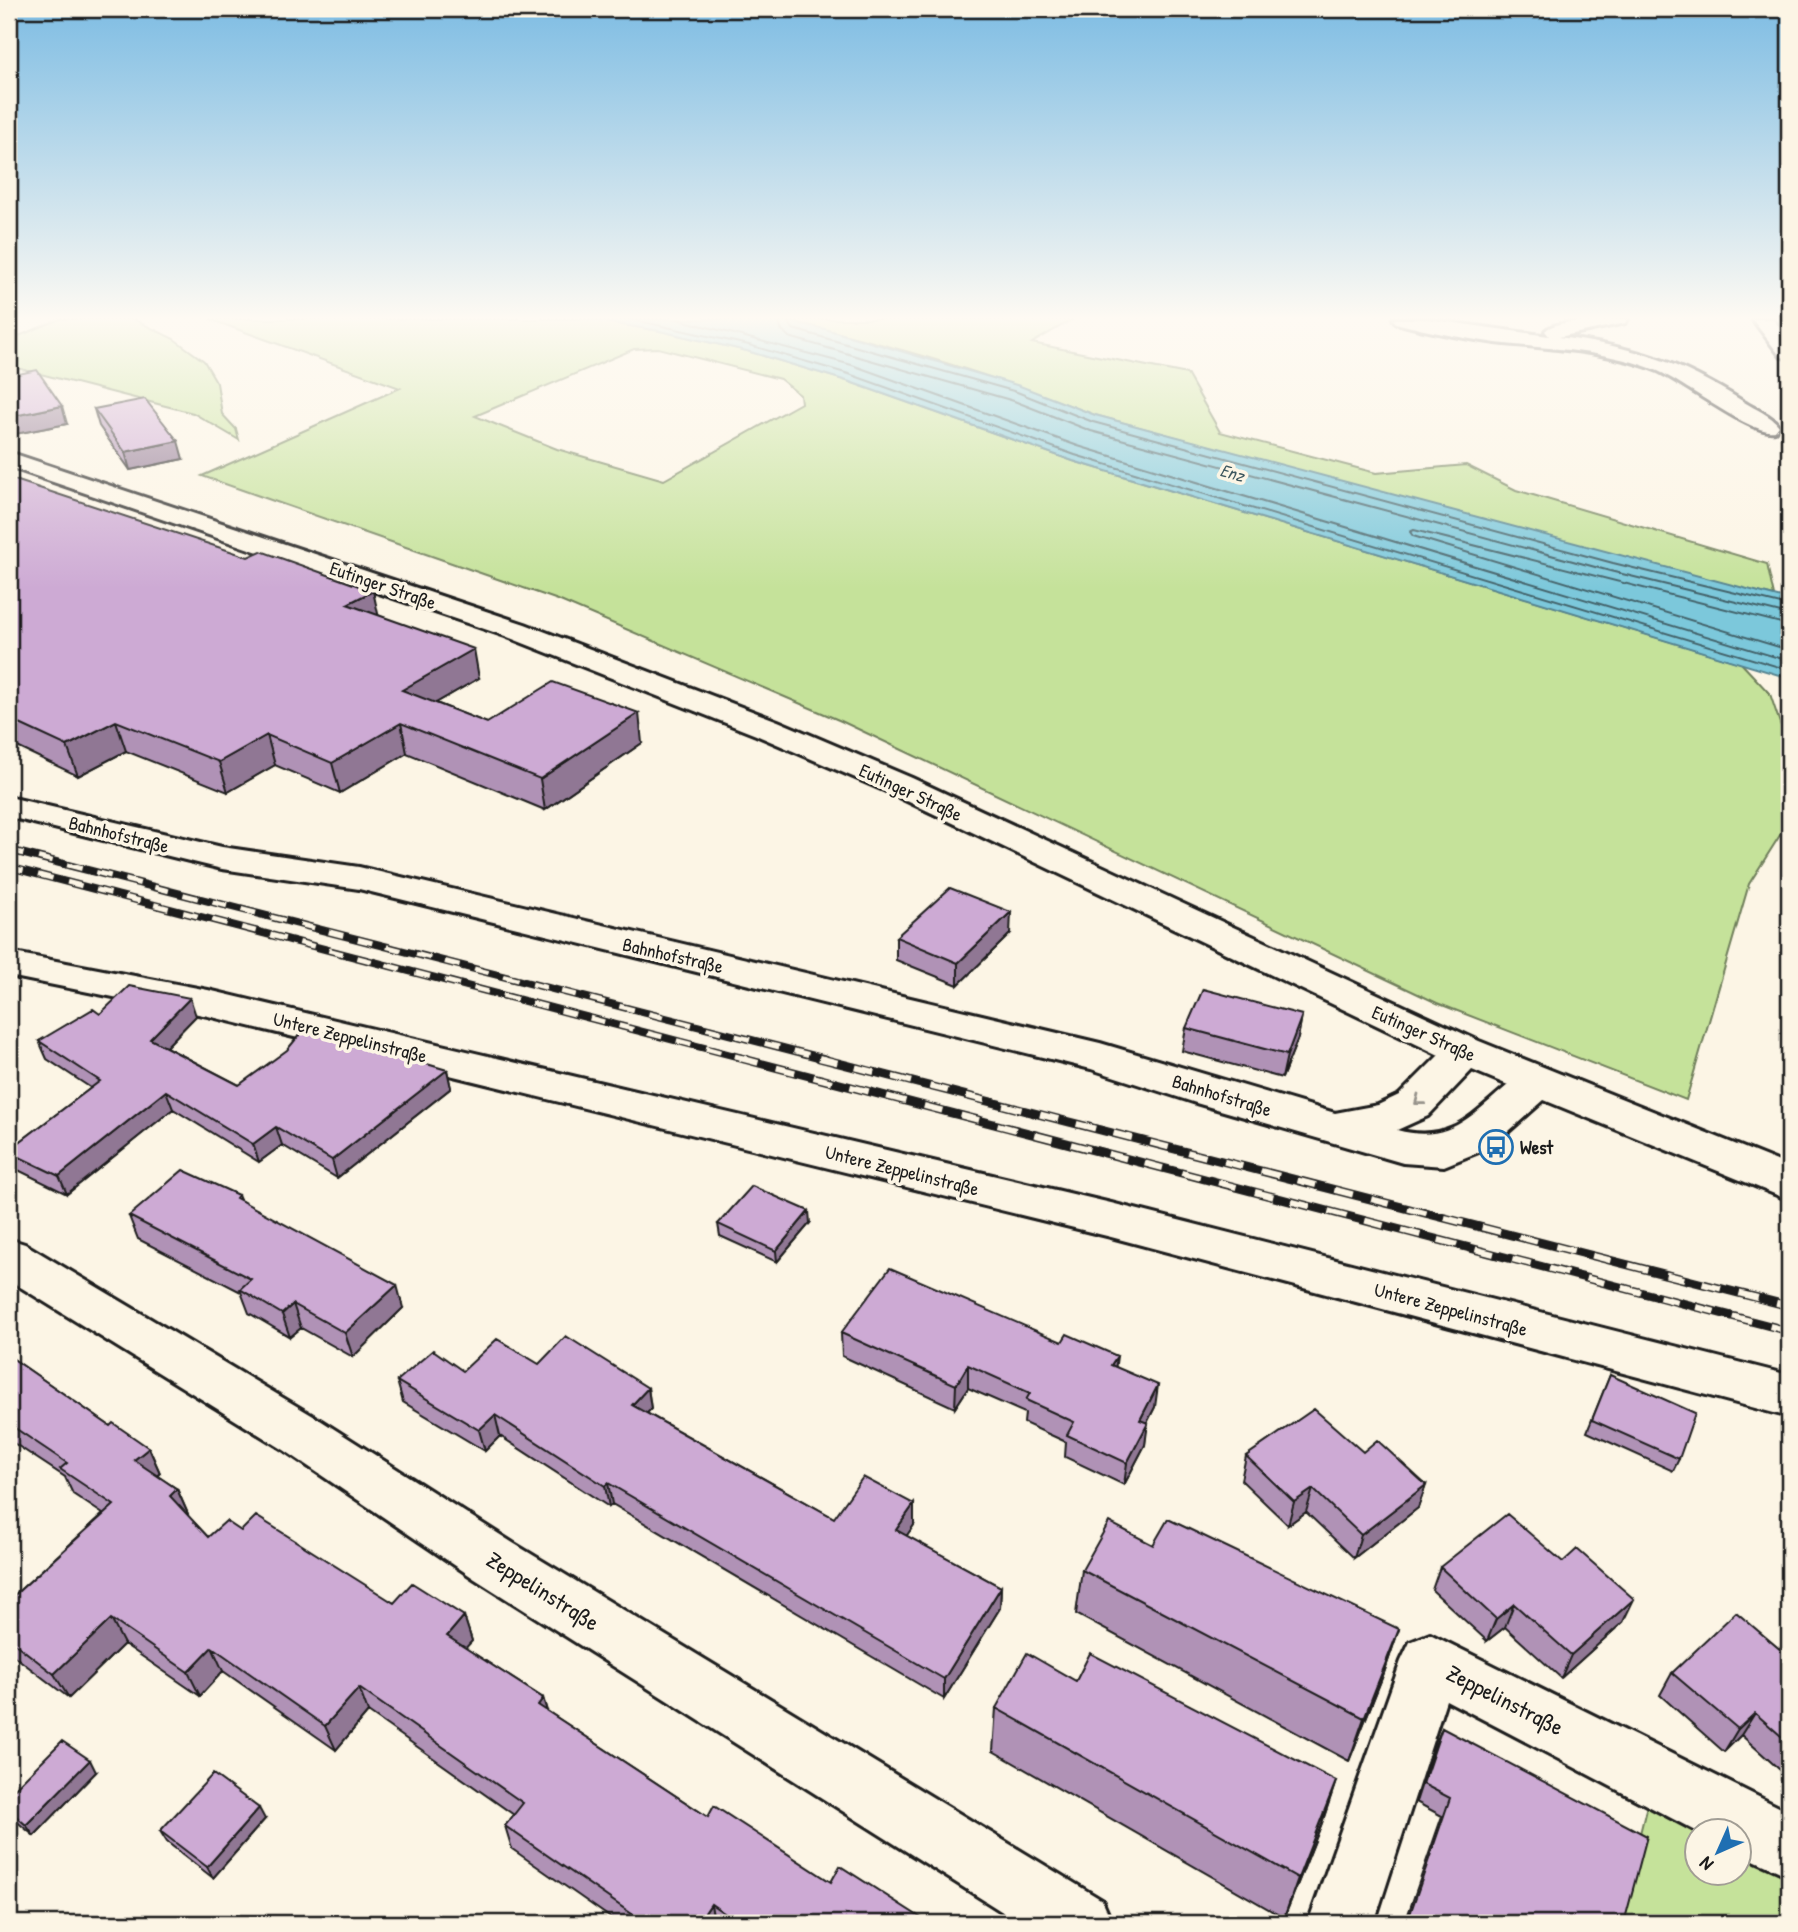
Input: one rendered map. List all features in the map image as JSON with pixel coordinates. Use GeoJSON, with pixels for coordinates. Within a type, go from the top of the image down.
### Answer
{"type":"FeatureCollection","features":[{"type":"Feature","properties":{"kind":"main road"},"geometry":{"type":"LineString","coordinates":[[1737,409],[1768,426]]}},
{"type":"Feature","properties":{"kind":"main road","name":"Eutinger Straße"},"geometry":{"type":"LineString","coordinates":[[9,459],[515,630],[767,727],[900,785],[1536,1083],[1789,1184]]}},
{"type":"Feature","properties":{"kind":"main road","name":"Bahnhofstraße"},"geometry":{"type":"LineString","coordinates":[[9,807],[222,858],[359,878],[1087,1054],[1403,1147],[1444,1150],[1476,1136],[1536,1083]]}},
{"type":"Feature","properties":{"kind":"main road","name":"Untere Zeppelinstraße"},"geometry":{"type":"LineString","coordinates":[[9,964],[208,1003],[1097,1217],[1789,1396]]}},
{"type":"Feature","properties":{"kind":"main road","name":"Bahnhofstraße"},"geometry":{"type":"LineString","coordinates":[[1331,1127],[1385,1121],[1420,1103],[1465,1051]]}},
{"type":"Feature","properties":{"kind":"main road","name":"Zeppelinstraße"},"geometry":{"type":"LineString","coordinates":[[9,1256],[302,1435],[494,1561],[1079,1923]]}},
{"type":"Feature","properties":{"kind":"main road","name":"Zeppelinstraße"},"geometry":{"type":"LineString","coordinates":[[1340,1923],[1430,1661],[1789,1845]]}},
{"type":"Feature","properties":{"kind":"green space"},"geometry":{"type":"Polygon","coordinates":[[[178,409],[221,409],[222,414],[236,429],[239,440],[193,413],[178,409]]]}},
{"type":"Feature","properties":{"kind":"green space"},"geometry":{"type":"Polygon","coordinates":[[[352,409],[491,409],[475,416],[557,449],[664,480],[790,409],[927,409],[1073,461],[1741,663],[1770,694],[1789,750],[1789,821],[1749,884],[1686,1100],[1437,1003],[841,721],[558,600],[202,476],[352,409]]]}},
{"type":"Feature","properties":{"kind":"green space"},"geometry":{"type":"Polygon","coordinates":[[[1079,409],[1207,409],[1220,432],[1376,473],[1466,465],[1516,490],[1767,564],[1774,596],[1614,556],[1079,409]]]}},
{"type":"Feature","properties":{"kind":"green space"},"geometry":{"type":"Polygon","coordinates":[[[1648,1801],[1682,1822],[1682,1886],[1752,1886],[1752,1854],[1789,1873],[1789,1923],[1618,1923],[1648,1801]]]}},
{"type":"Feature","properties":{"kind":"water","name":"Enz"},"geometry":{"type":"Polygon","coordinates":[[[927,409],[1080,409],[1789,600],[1789,678],[1073,461],[927,409]]]}},
{"type":"Feature","properties":{"kind":"building"},"geometry":{"type":"Polygon","coordinates":[[[9,409],[47,409],[9,417],[9,409]]]}},
{"type":"Feature","properties":{"kind":"building"},"geometry":{"type":"Polygon","coordinates":[[[94,409],[153,409],[178,441],[125,452],[94,409]]]}},
{"type":"Feature","properties":{"kind":"building"},"geometry":{"type":"Polygon","coordinates":[[[9,478],[248,557],[261,551],[373,591],[347,604],[474,649],[402,690],[487,723],[553,682],[639,713],[540,779],[401,723],[332,763],[267,735],[219,762],[116,721],[67,746],[9,719],[9,478]]]}},
{"type":"Feature","properties":{"kind":"building"},"geometry":{"type":"Polygon","coordinates":[[[950,888],[1011,912],[958,963],[896,937],[950,888]]]}},
{"type":"Feature","properties":{"kind":"building"},"geometry":{"type":"Polygon","coordinates":[[[129,986],[190,998],[150,1039],[239,1085],[287,1050],[305,1028],[447,1070],[332,1160],[276,1127],[253,1144],[166,1091],[59,1176],[9,1152],[100,1081],[39,1041],[93,1009],[100,1014],[129,986]]]}},
{"type":"Feature","properties":{"kind":"building"},"geometry":{"type":"Polygon","coordinates":[[[1203,989],[1302,1015],[1287,1055],[1186,1028],[1203,989]]]}},
{"type":"Feature","properties":{"kind":"building"},"geometry":{"type":"Polygon","coordinates":[[[183,1170],[238,1195],[236,1198],[397,1285],[345,1333],[293,1304],[282,1314],[240,1289],[251,1279],[129,1216],[183,1170]]]}},
{"type":"Feature","properties":{"kind":"building"},"geometry":{"type":"Polygon","coordinates":[[[752,1186],[809,1211],[776,1251],[718,1224],[752,1186]]]}},
{"type":"Feature","properties":{"kind":"building"},"geometry":{"type":"Polygon","coordinates":[[[890,1268],[1062,1342],[1067,1334],[1117,1356],[1111,1365],[1158,1385],[1140,1420],[1148,1423],[1127,1463],[1067,1435],[1074,1422],[1026,1400],[1030,1393],[968,1365],[956,1385],[841,1333],[890,1268]]]}},
{"type":"Feature","properties":{"kind":"building"},"geometry":{"type":"Polygon","coordinates":[[[566,1336],[648,1388],[632,1405],[834,1518],[863,1477],[914,1504],[896,1530],[1001,1587],[944,1679],[608,1483],[605,1486],[495,1415],[479,1430],[397,1381],[433,1350],[463,1371],[497,1339],[539,1364],[566,1336]]]}},
{"type":"Feature","properties":{"kind":"building"},"geometry":{"type":"Polygon","coordinates":[[[9,1356],[110,1426],[113,1423],[149,1448],[134,1460],[177,1489],[170,1496],[208,1537],[226,1521],[241,1531],[256,1516],[394,1603],[412,1583],[464,1616],[447,1636],[543,1698],[538,1705],[708,1817],[714,1806],[831,1882],[840,1866],[929,1923],[746,1923],[736,1917],[734,1920],[711,1904],[698,1923],[645,1923],[505,1826],[523,1803],[359,1688],[325,1726],[212,1647],[188,1672],[111,1619],[54,1674],[9,1639],[9,1600],[114,1505],[60,1469],[67,1463],[9,1424],[9,1356]]]}},
{"type":"Feature","properties":{"kind":"building"},"geometry":{"type":"Polygon","coordinates":[[[1610,1375],[1695,1413],[1679,1459],[1592,1420],[1610,1375]]]}},
{"type":"Feature","properties":{"kind":"building"},"geometry":{"type":"Polygon","coordinates":[[[1314,1409],[1363,1452],[1377,1440],[1426,1485],[1361,1535],[1313,1489],[1294,1502],[1246,1456],[1314,1409]]]}},
{"type":"Feature","properties":{"kind":"building"},"geometry":{"type":"Polygon","coordinates":[[[1507,1514],[1563,1562],[1577,1549],[1634,1599],[1571,1655],[1514,1604],[1496,1619],[1440,1567],[1507,1514]]]}},
{"type":"Feature","properties":{"kind":"building"},"geometry":{"type":"Polygon","coordinates":[[[1168,1519],[1399,1629],[1364,1718],[1082,1570],[1109,1522],[1153,1545],[1168,1519]]]}},
{"type":"Feature","properties":{"kind":"building"},"geometry":{"type":"Polygon","coordinates":[[[1736,1612],[1789,1657],[1789,1743],[1755,1713],[1738,1729],[1672,1673],[1736,1612]]]}},
{"type":"Feature","properties":{"kind":"building"},"geometry":{"type":"Polygon","coordinates":[[[1027,1653],[1076,1681],[1090,1653],[1336,1781],[1298,1878],[996,1708],[1027,1653]]]}},
{"type":"Feature","properties":{"kind":"building"},"geometry":{"type":"Polygon","coordinates":[[[1442,1728],[1647,1836],[1624,1923],[1407,1923],[1450,1798],[1423,1784],[1442,1728]]]}},
{"type":"Feature","properties":{"kind":"building"},"geometry":{"type":"Polygon","coordinates":[[[62,1741],[90,1760],[26,1825],[9,1810],[9,1794],[62,1741]]]}},
{"type":"Feature","properties":{"kind":"building"},"geometry":{"type":"Polygon","coordinates":[[[213,1774],[259,1808],[207,1867],[160,1831],[213,1774]]]}},
{"type":"Feature","properties":{"kind":"railway"},"geometry":{"type":"LineString","coordinates":[[9,850],[826,1059]]}},
{"type":"Feature","properties":{"kind":"railway"},"geometry":{"type":"LineString","coordinates":[[9,867],[747,1059]]}},
{"type":"Feature","properties":{"kind":"railway"},"geometry":{"type":"LineString","coordinates":[[740,1058],[1789,1331]]}},
{"type":"Feature","properties":{"kind":"railway"},"geometry":{"type":"LineString","coordinates":[[819,1058],[1789,1306]]}},
{"type":"Feature","properties":{"kind":"place","name":"West"},"geometry":{"type":"Point","coordinates":[1496,1147]}}]}
